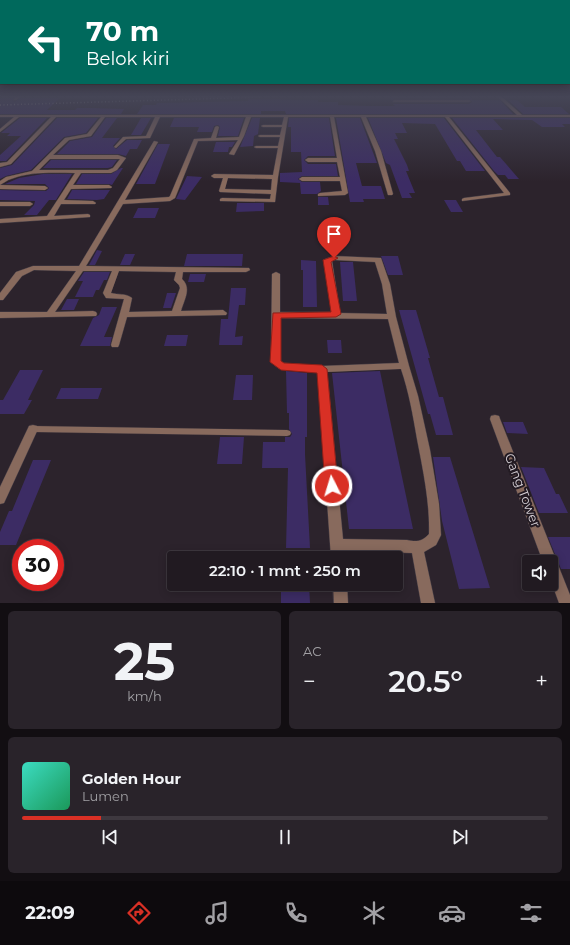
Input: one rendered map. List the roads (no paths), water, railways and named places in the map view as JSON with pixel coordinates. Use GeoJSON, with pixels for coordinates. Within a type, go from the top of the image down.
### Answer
{"type":"FeatureCollection","features":[{"type":"Feature","properties":{"kind":"street"},"geometry":{"type":"LineString","coordinates":[[0,165],[9,163],[46,125]]}},
{"type":"Feature","properties":{"kind":"street"},"geometry":{"type":"LineString","coordinates":[[34,172],[68,138],[89,134],[96,125]]}},
{"type":"Feature","properties":{"kind":"street"},"geometry":{"type":"LineString","coordinates":[[116,147],[125,138],[148,137],[154,125]]}},
{"type":"Feature","properties":{"kind":"street"},"geometry":{"type":"LineString","coordinates":[[232,154],[245,125]]}},
{"type":"Feature","properties":{"kind":"street"},"geometry":{"type":"LineString","coordinates":[[320,194],[345,194],[333,125]]}},
{"type":"Feature","properties":{"kind":"street"},"geometry":{"type":"LineString","coordinates":[[367,125],[378,151],[390,194]]}},
{"type":"Feature","properties":{"kind":"street"},"geometry":{"type":"LineString","coordinates":[[453,125],[508,194],[464,200]]}},
{"type":"Feature","properties":{"kind":"street"},"geometry":{"type":"LineString","coordinates":[[222,200],[273,201],[275,177],[284,126],[263,126]]}},
{"type":"Feature","properties":{"kind":"street"},"geometry":{"type":"LineString","coordinates":[[213,138],[217,127]]}},
{"type":"Feature","properties":{"kind":"street"},"geometry":{"type":"LineString","coordinates":[[260,136],[282,136]]}},
{"type":"Feature","properties":{"kind":"street"},"geometry":{"type":"LineString","coordinates":[[121,202],[170,199],[173,196],[195,141],[213,138],[240,138]]}},
{"type":"Feature","properties":{"kind":"street"},"geometry":{"type":"LineString","coordinates":[[49,314],[82,267],[156,142]]}},
{"type":"Feature","properties":{"kind":"street"},"geometry":{"type":"LineString","coordinates":[[256,147],[280,147]]}},
{"type":"Feature","properties":{"kind":"street"},"geometry":{"type":"LineString","coordinates":[[0,183],[12,175],[34,172],[112,171],[123,158],[118,156],[50,157]]}},
{"type":"Feature","properties":{"kind":"street"},"geometry":{"type":"LineString","coordinates":[[308,160],[339,160]]}},
{"type":"Feature","properties":{"kind":"street"},"geometry":{"type":"LineString","coordinates":[[50,217],[80,172]]}},
{"type":"Feature","properties":{"kind":"street"},"geometry":{"type":"LineString","coordinates":[[214,176],[275,177]]}},
{"type":"Feature","properties":{"kind":"street"},"geometry":{"type":"LineString","coordinates":[[226,176],[222,191],[274,192]]}},
{"type":"Feature","properties":{"kind":"street"},"geometry":{"type":"LineString","coordinates":[[302,179],[342,179]]}},
{"type":"Feature","properties":{"kind":"street"},"geometry":{"type":"LineString","coordinates":[[0,187],[45,188]]}},
{"type":"Feature","properties":{"kind":"street"},"geometry":{"type":"LineString","coordinates":[[69,187],[108,187]]}},
{"type":"Feature","properties":{"kind":"street"},"geometry":{"type":"LineString","coordinates":[[59,202],[93,203]]}},
{"type":"Feature","properties":{"kind":"street"},"geometry":{"type":"LineString","coordinates":[[0,204],[30,204]]}},
{"type":"Feature","properties":{"kind":"street"},"geometry":{"type":"LineString","coordinates":[[0,221],[88,216]]}},
{"type":"Feature","properties":{"kind":"street"},"geometry":{"type":"LineString","coordinates":[[336,314],[327,260],[334,258],[375,259],[378,261],[386,284],[392,317],[415,406],[434,509],[436,528],[429,544],[416,548],[407,546],[337,545]]}},
{"type":"Feature","properties":{"kind":"street"},"geometry":{"type":"LineString","coordinates":[[0,298],[19,274],[27,269],[82,267],[116,269],[246,270]]}},
{"type":"Feature","properties":{"kind":"street"},"geometry":{"type":"LineString","coordinates":[[115,345],[128,298],[122,296],[109,296],[107,293],[116,269]]}},
{"type":"Feature","properties":{"kind":"street"},"geometry":{"type":"LineString","coordinates":[[176,313],[184,288],[183,284],[178,280],[180,270]]}},
{"type":"Feature","properties":{"kind":"street"},"geometry":{"type":"LineString","coordinates":[[276,274],[277,364],[287,367],[322,369],[404,366]]}},
{"type":"Feature","properties":{"kind":"street"},"geometry":{"type":"LineString","coordinates":[[124,315],[223,313]]}},
{"type":"Feature","properties":{"kind":"street"},"geometry":{"type":"LineString","coordinates":[[0,315],[93,314]]}},
{"type":"Feature","properties":{"kind":"street"},"geometry":{"type":"LineString","coordinates":[[277,315],[336,314],[392,317]]}},
{"type":"Feature","properties":{"kind":"street"},"geometry":{"type":"LineString","coordinates":[[322,369],[337,551]]}},
{"type":"Feature","properties":{"kind":"street","name":"Gang Tower"},"geometry":{"type":"LineString","coordinates":[[495,419],[548,555]]}},
{"type":"Feature","properties":{"kind":"street"},"geometry":{"type":"LineString","coordinates":[[0,500],[33,429]]}},
{"type":"Feature","properties":{"kind":"street"},"geometry":{"type":"LineString","coordinates":[[416,548],[428,603]]}},
{"type":"Feature","properties":{"kind":"street","name":"Gang Tower"},"geometry":{"type":"LineString","coordinates":[[558,582],[566,603]]}},
{"type":"Feature","properties":{"kind":"street"},"geometry":{"type":"LineString","coordinates":[[340,591],[341,603]]}},
{"type":"Feature","properties":{"kind":"lane"},"geometry":{"type":"LineString","coordinates":[[33,429],[287,433]]}}]}
